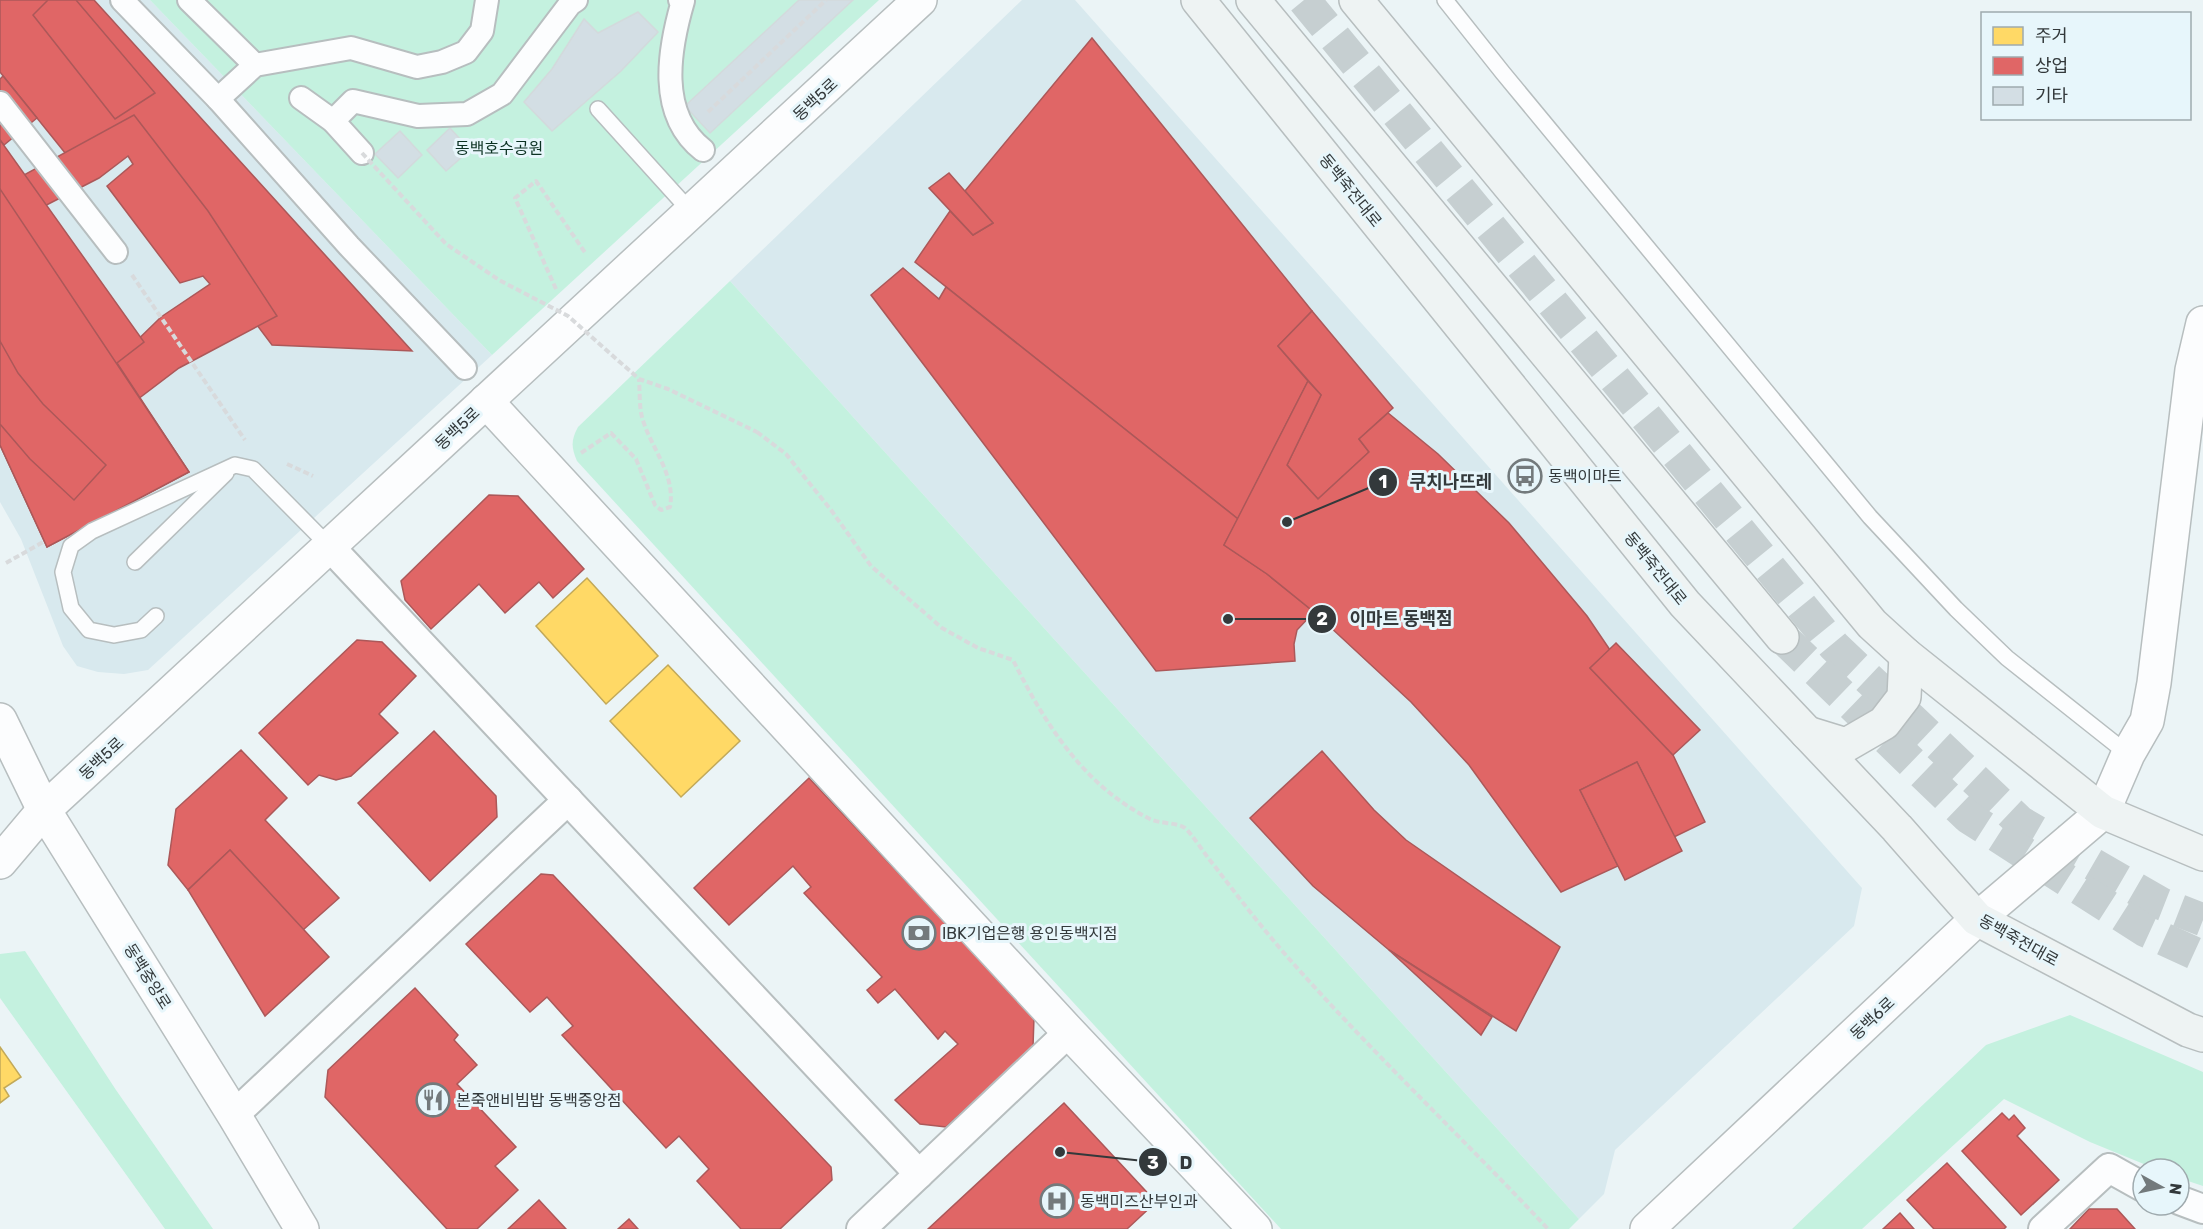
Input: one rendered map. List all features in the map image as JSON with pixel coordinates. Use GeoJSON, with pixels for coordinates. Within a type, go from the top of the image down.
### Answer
{"type":"FeatureCollection","features":[{"type":"Feature","properties":{"kind":"main road"},"geometry":{"type":"LineString","coordinates":[[1253,0],[1782,637]]}},
{"type":"Feature","properties":{"kind":"main road"},"geometry":{"type":"LineString","coordinates":[[1356,0],[1872,624],[1906,656],[2103,812],[2203,855]]}},
{"type":"Feature","properties":{"kind":"main road","name":"동백죽전대로"},"geometry":{"type":"LineString","coordinates":[[1200,6],[1685,604],[1897,828],[1977,919],[2188,1030],[2203,1035]]}},
{"type":"Feature","properties":{"kind":"main road"},"geometry":{"type":"LineString","coordinates":[[1808,733],[1846,746],[1884,723],[1904,697],[1906,656]]}},
{"type":"Feature","properties":{"kind":"street"},"geometry":{"type":"LineString","coordinates":[[122,0],[218,99],[349,246],[465,368]]}},
{"type":"Feature","properties":{"kind":"street"},"geometry":{"type":"LineString","coordinates":[[189,0],[255,65]]}},
{"type":"Feature","properties":{"kind":"street"},"geometry":{"type":"LineString","coordinates":[[218,99],[255,65],[351,48],[417,67],[442,62],[466,51],[482,31],[487,0]]}},
{"type":"Feature","properties":{"kind":"street"},"geometry":{"type":"LineString","coordinates":[[333,121],[353,101],[418,117],[467,114],[502,94],[570,4],[576,0]]}},
{"type":"Feature","properties":{"kind":"street"},"geometry":{"type":"LineString","coordinates":[[680,0],[683,1],[670,56],[672,99],[686,134],[703,150]]}},
{"type":"Feature","properties":{"kind":"street","name":"동백5로"},"geometry":{"type":"LineString","coordinates":[[0,862],[44,810],[921,0]]}},
{"type":"Feature","properties":{"kind":"street"},"geometry":{"type":"LineString","coordinates":[[301,98],[333,121],[362,153]]}},
{"type":"Feature","properties":{"kind":"street"},"geometry":{"type":"LineString","coordinates":[[0,103],[116,252]]}},
{"type":"Feature","properties":{"kind":"street"},"geometry":{"type":"LineString","coordinates":[[2103,812],[2128,754],[2146,721],[2154,683],[2192,370],[2203,325]]}},
{"type":"Feature","properties":{"kind":"street"},"geometry":{"type":"LineString","coordinates":[[486,401],[1069,1032],[1255,1229]]}},
{"type":"Feature","properties":{"kind":"street"},"geometry":{"type":"LineString","coordinates":[[330,547],[919,1174]]}},
{"type":"Feature","properties":{"kind":"street","name":"동백중앙로"},"geometry":{"type":"LineString","coordinates":[[0,720],[44,810],[234,1114],[302,1229]]}},
{"type":"Feature","properties":{"kind":"street"},"geometry":{"type":"LineString","coordinates":[[234,1114],[568,800]]}},
{"type":"Feature","properties":{"kind":"street","name":"동백6로"},"geometry":{"type":"LineString","coordinates":[[1647,1229],[1977,919],[2103,812]]}},
{"type":"Feature","properties":{"kind":"street"},"geometry":{"type":"LineString","coordinates":[[861,1229],[1069,1032]]}},
{"type":"Feature","properties":{"kind":"street"},"geometry":{"type":"LineString","coordinates":[[2043,1229],[2109,1168],[2131,1180]]}},
{"type":"Feature","properties":{"kind":"lane"},"geometry":{"type":"LineString","coordinates":[[1445,0],[1870,518],[1956,609],[2007,658],[2128,754]]}},
{"type":"Feature","properties":{"kind":"lane"},"geometry":{"type":"LineString","coordinates":[[598,109],[692,213]]}},
{"type":"Feature","properties":{"kind":"lane"},"geometry":{"type":"LineString","coordinates":[[156,615],[141,630],[114,636],[89,630],[71,608],[63,572],[71,546],[92,531],[235,465],[253,469],[330,547]]}},
{"type":"Feature","properties":{"kind":"lane"},"geometry":{"type":"LineString","coordinates":[[135,562],[235,465]]}},
{"type":"Feature","properties":{"kind":"path"},"geometry":{"type":"LineString","coordinates":[[686,134],[826,0]]}},
{"type":"Feature","properties":{"kind":"path"},"geometry":{"type":"LineString","coordinates":[[362,153],[446,244],[499,280],[568,316],[639,379],[668,389],[708,410],[734,419],[757,432],[786,454],[831,510],[871,566],[942,628],[978,648],[1013,660],[1032,698],[1059,740],[1085,772],[1116,798],[1151,820],[1185,828],[1284,953],[1392,1071],[1548,1229]]}},
{"type":"Feature","properties":{"kind":"path"},"geometry":{"type":"LineString","coordinates":[[559,295],[515,198],[536,181],[586,254]]}},
{"type":"Feature","properties":{"kind":"path"},"geometry":{"type":"LineString","coordinates":[[116,252],[240,433]]}},
{"type":"Feature","properties":{"kind":"path"},"geometry":{"type":"LineString","coordinates":[[564,306],[568,316]]}},
{"type":"Feature","properties":{"kind":"path"},"geometry":{"type":"LineString","coordinates":[[611,433],[636,459],[655,505],[661,510],[670,507],[672,495],[668,480],[642,417],[639,379]]}},
{"type":"Feature","properties":{"kind":"shaded area"},"geometry":{"type":"Polygon","coordinates":[[[0,0],[150,0],[492,355],[148,670],[124,674],[98,672],[77,666],[63,646],[21,539],[0,502],[0,0]]]}},
{"type":"Feature","properties":{"kind":"shaded area"},"geometry":{"type":"Polygon","coordinates":[[[1022,0],[1075,0],[1862,888],[1854,926],[1615,1150],[1604,1194],[1579,1219],[730,281],[1022,0]]]}},
{"type":"Feature","properties":{"kind":"green space","name":"동백호수공원"},"geometry":{"type":"Polygon","coordinates":[[[150,0],[879,0],[492,355],[150,0]]]}},
{"type":"Feature","properties":{"kind":"green space"},"geometry":{"type":"Polygon","coordinates":[[[730,281],[1579,1219],[1569,1229],[1281,1229],[577,461],[573,444],[578,427],[730,281]]]}},
{"type":"Feature","properties":{"kind":"green space"},"geometry":{"type":"Polygon","coordinates":[[[25,951],[116,1090],[213,1229],[165,1229],[0,998],[0,954],[25,951]]]}},
{"type":"Feature","properties":{"kind":"green space"},"geometry":{"type":"Polygon","coordinates":[[[2070,1015],[2203,1072],[2203,1186],[2191,1182],[2191,1157],[2131,1159],[2090,1142],[2004,1099],[1862,1229],[1792,1229],[1986,1045],[2070,1015]]]}},
{"type":"Feature","properties":{"kind":"building: 주거"},"geometry":{"type":"Polygon","coordinates":[[[587,578],[658,656],[606,704],[536,626],[587,578]]]}},
{"type":"Feature","properties":{"kind":"building: 주거"},"geometry":{"type":"Polygon","coordinates":[[[668,665],[740,741],[681,797],[610,721],[668,665]]]}},
{"type":"Feature","properties":{"kind":"building: 주거"},"geometry":{"type":"Polygon","coordinates":[[[0,1047],[21,1077],[4,1088],[9,1096],[0,1103],[0,1047]]]}},
{"type":"Feature","properties":{"kind":"building: 상업"},"geometry":{"type":"Polygon","coordinates":[[[0,0],[76,0],[155,93],[95,132],[0,18],[0,0]]]}},
{"type":"Feature","properties":{"kind":"building: 상업"},"geometry":{"type":"Polygon","coordinates":[[[0,0],[94,0],[412,351],[272,345],[122,145],[82,174],[0,72],[0,0]]]}},
{"type":"Feature","properties":{"kind":"building: 상업"},"geometry":{"type":"Polygon","coordinates":[[[48,0],[76,0],[155,93],[115,119],[33,15],[48,0]]]}},
{"type":"Feature","properties":{"kind":"building: 상업"},"geometry":{"type":"Polygon","coordinates":[[[1092,38],[1312,311],[1278,346],[1308,381],[1238,519],[915,262],[950,211],[973,235],[993,223],[965,191],[1092,38]]]}},
{"type":"Feature","properties":{"kind":"building: 상업"},"geometry":{"type":"Polygon","coordinates":[[[3,76],[37,118],[4,145],[0,140],[0,79],[3,76]]]}},
{"type":"Feature","properties":{"kind":"building: 상업"},"geometry":{"type":"Polygon","coordinates":[[[134,115],[208,211],[277,316],[179,368],[121,412],[14,252],[0,262],[0,188],[134,115]],[[128,156],[99,178],[23,217],[122,355],[161,317],[210,284],[203,276],[180,283],[107,186],[133,164],[128,156]]]}},
{"type":"Feature","properties":{"kind":"building: 상업"},"geometry":{"type":"Polygon","coordinates":[[[0,140],[144,342],[117,363],[189,472],[47,547],[0,445],[0,140]]]}},
{"type":"Feature","properties":{"kind":"building: 상업"},"geometry":{"type":"Polygon","coordinates":[[[949,173],[993,223],[973,235],[929,188],[949,173]]]}},
{"type":"Feature","properties":{"kind":"building: 상업"},"geometry":{"type":"Polygon","coordinates":[[[0,189],[189,472],[47,547],[0,445],[0,189]]]}},
{"type":"Feature","properties":{"kind":"building: 상업"},"geometry":{"type":"Polygon","coordinates":[[[903,268],[939,299],[946,287],[1238,519],[1224,545],[1267,574],[1314,612],[1297,630],[1294,644],[1295,661],[1156,671],[871,295],[903,268]]]}},
{"type":"Feature","properties":{"kind":"building: 상업"},"geometry":{"type":"Polygon","coordinates":[[[1312,311],[1393,408],[1359,439],[1369,452],[1318,499],[1287,465],[1321,395],[1278,346],[1312,311]]]}},
{"type":"Feature","properties":{"kind":"building: 상업"},"geometry":{"type":"Polygon","coordinates":[[[0,341],[18,373],[43,404],[106,465],[74,500],[30,459],[0,424],[0,341]]]}},
{"type":"Feature","properties":{"kind":"building: 상업"},"geometry":{"type":"Polygon","coordinates":[[[1308,381],[1321,395],[1287,465],[1318,499],[1369,452],[1359,439],[1388,413],[1438,454],[1509,523],[1587,616],[1610,650],[1590,668],[1673,755],[1705,822],[1674,837],[1637,762],[1580,790],[1618,866],[1561,892],[1469,765],[1411,702],[1314,612],[1267,574],[1224,545],[1308,381]]]}},
{"type":"Feature","properties":{"kind":"building: 상업"},"geometry":{"type":"Polygon","coordinates":[[[489,495],[518,496],[584,569],[553,598],[539,582],[505,613],[479,584],[431,629],[405,600],[401,581],[489,495]]]}},
{"type":"Feature","properties":{"kind":"building: 상업"},"geometry":{"type":"Polygon","coordinates":[[[357,640],[382,642],[416,676],[379,714],[398,733],[351,776],[336,780],[319,775],[308,785],[259,733],[357,640]]]}},
{"type":"Feature","properties":{"kind":"building: 상업"},"geometry":{"type":"Polygon","coordinates":[[[1616,643],[1700,730],[1673,755],[1590,668],[1616,643]]]}},
{"type":"Feature","properties":{"kind":"building: 상업"},"geometry":{"type":"Polygon","coordinates":[[[434,731],[496,796],[497,817],[430,881],[358,803],[434,731]]]}},
{"type":"Feature","properties":{"kind":"building: 상업"},"geometry":{"type":"Polygon","coordinates":[[[241,750],[287,798],[265,820],[339,898],[303,930],[230,850],[188,890],[168,865],[176,809],[241,750]]]}},
{"type":"Feature","properties":{"kind":"building: 상업"},"geometry":{"type":"Polygon","coordinates":[[[1322,751],[1374,810],[1406,840],[1560,947],[1516,1031],[1389,950],[1313,886],[1250,818],[1322,751]]]}},
{"type":"Feature","properties":{"kind":"building: 상업"},"geometry":{"type":"Polygon","coordinates":[[[1637,762],[1682,851],[1625,880],[1580,790],[1637,762]]]}},
{"type":"Feature","properties":{"kind":"building: 상업"},"geometry":{"type":"Polygon","coordinates":[[[809,778],[1034,1017],[1033,1047],[946,1127],[920,1124],[895,1100],[958,1044],[945,1031],[938,1039],[895,989],[878,1003],[867,990],[882,977],[804,893],[811,887],[793,866],[729,925],[694,888],[809,778]]]}},
{"type":"Feature","properties":{"kind":"building: 상업"},"geometry":{"type":"Polygon","coordinates":[[[230,850],[329,957],[265,1016],[188,890],[230,850]]]}},
{"type":"Feature","properties":{"kind":"building: 상업"},"geometry":{"type":"Polygon","coordinates":[[[541,874],[553,875],[831,1167],[832,1180],[780,1229],[741,1229],[697,1181],[709,1169],[679,1136],[666,1148],[562,1035],[573,1026],[547,997],[530,1012],[466,944],[541,874]]]}},
{"type":"Feature","properties":{"kind":"building: 상업"},"geometry":{"type":"Polygon","coordinates":[[[1389,950],[1492,1017],[1481,1035],[1389,950]]]}},
{"type":"Feature","properties":{"kind":"building: 상업"},"geometry":{"type":"Polygon","coordinates":[[[415,988],[458,1035],[454,1040],[477,1065],[457,1084],[516,1147],[495,1166],[518,1190],[477,1229],[447,1229],[325,1097],[328,1070],[415,988]]]}},
{"type":"Feature","properties":{"kind":"building: 상업"},"geometry":{"type":"Polygon","coordinates":[[[1064,1103],[1156,1202],[1127,1229],[928,1229],[1064,1103]]]}},
{"type":"Feature","properties":{"kind":"building: 상업"},"geometry":{"type":"Polygon","coordinates":[[[2002,1113],[2009,1120],[2014,1115],[2025,1128],[2017,1136],[2059,1180],[2021,1215],[1962,1151],[2002,1113]]]}},
{"type":"Feature","properties":{"kind":"building: 상업"},"geometry":{"type":"Polygon","coordinates":[[[1947,1163],[2006,1227],[2004,1229],[1934,1229],[1907,1200],[1947,1163]]]}},
{"type":"Feature","properties":{"kind":"building: 상업"},"geometry":{"type":"Polygon","coordinates":[[[539,1200],[566,1229],[508,1229],[539,1200]]]}},
{"type":"Feature","properties":{"kind":"building: 상업"},"geometry":{"type":"Polygon","coordinates":[[[2089,1209],[2117,1209],[2135,1229],[2070,1229],[2089,1209]]]}},
{"type":"Feature","properties":{"kind":"building: 상업"},"geometry":{"type":"Polygon","coordinates":[[[1900,1213],[1914,1229],[1883,1229],[1900,1213]]]}},
{"type":"Feature","properties":{"kind":"building: 상업"},"geometry":{"type":"Polygon","coordinates":[[[629,1219],[638,1229],[618,1229],[629,1219]]]}},
{"type":"Feature","properties":{"kind":"building: 기타"},"geometry":{"type":"Polygon","coordinates":[[[799,0],[853,0],[710,133],[685,106],[799,0]]]}},
{"type":"Feature","properties":{"kind":"building: 기타"},"geometry":{"type":"Polygon","coordinates":[[[638,12],[658,32],[621,71],[552,131],[524,102],[552,69],[584,19],[598,33],[638,12]]]}},
{"type":"Feature","properties":{"kind":"building: 기타"},"geometry":{"type":"Polygon","coordinates":[[[450,128],[470,150],[446,171],[427,150],[450,128]]]}},
{"type":"Feature","properties":{"kind":"building: 기타"},"geometry":{"type":"Polygon","coordinates":[[[400,131],[422,155],[398,178],[375,154],[400,131]]]}},
{"type":"Feature","properties":{"kind":"tunnel"},"geometry":{"type":"LineString","coordinates":[[1304,0],[1834,646],[2020,822],[2162,904],[2203,920]]}},
{"type":"Feature","properties":{"kind":"tunnel"},"geometry":{"type":"LineString","coordinates":[[1782,637],[1968,817],[2146,931],[2203,957]]}},
{"type":"Feature","properties":{"kind":"place","name":"동백이마트"},"geometry":{"type":"Point","coordinates":[1525,476]}},
{"type":"Feature","properties":{"kind":"place","name":"쿠치나뜨레"},"geometry":{"type":"Point","coordinates":[1287,522]}},
{"type":"Feature","properties":{"kind":"place","name":"이마트 동백점"},"geometry":{"type":"Point","coordinates":[1228,619]}},
{"type":"Feature","properties":{"kind":"place","name":"IBK기업은행 용인동백지점"},"geometry":{"type":"Point","coordinates":[919,933]}},
{"type":"Feature","properties":{"kind":"place","name":"본죽앤비빔밥 동백중앙점"},"geometry":{"type":"Point","coordinates":[433,1100]}},
{"type":"Feature","properties":{"kind":"place","name":"D"},"geometry":{"type":"Point","coordinates":[1060,1152]}},
{"type":"Feature","properties":{"kind":"place","name":"동백미즈산부인과"},"geometry":{"type":"Point","coordinates":[1057,1201]}}]}
